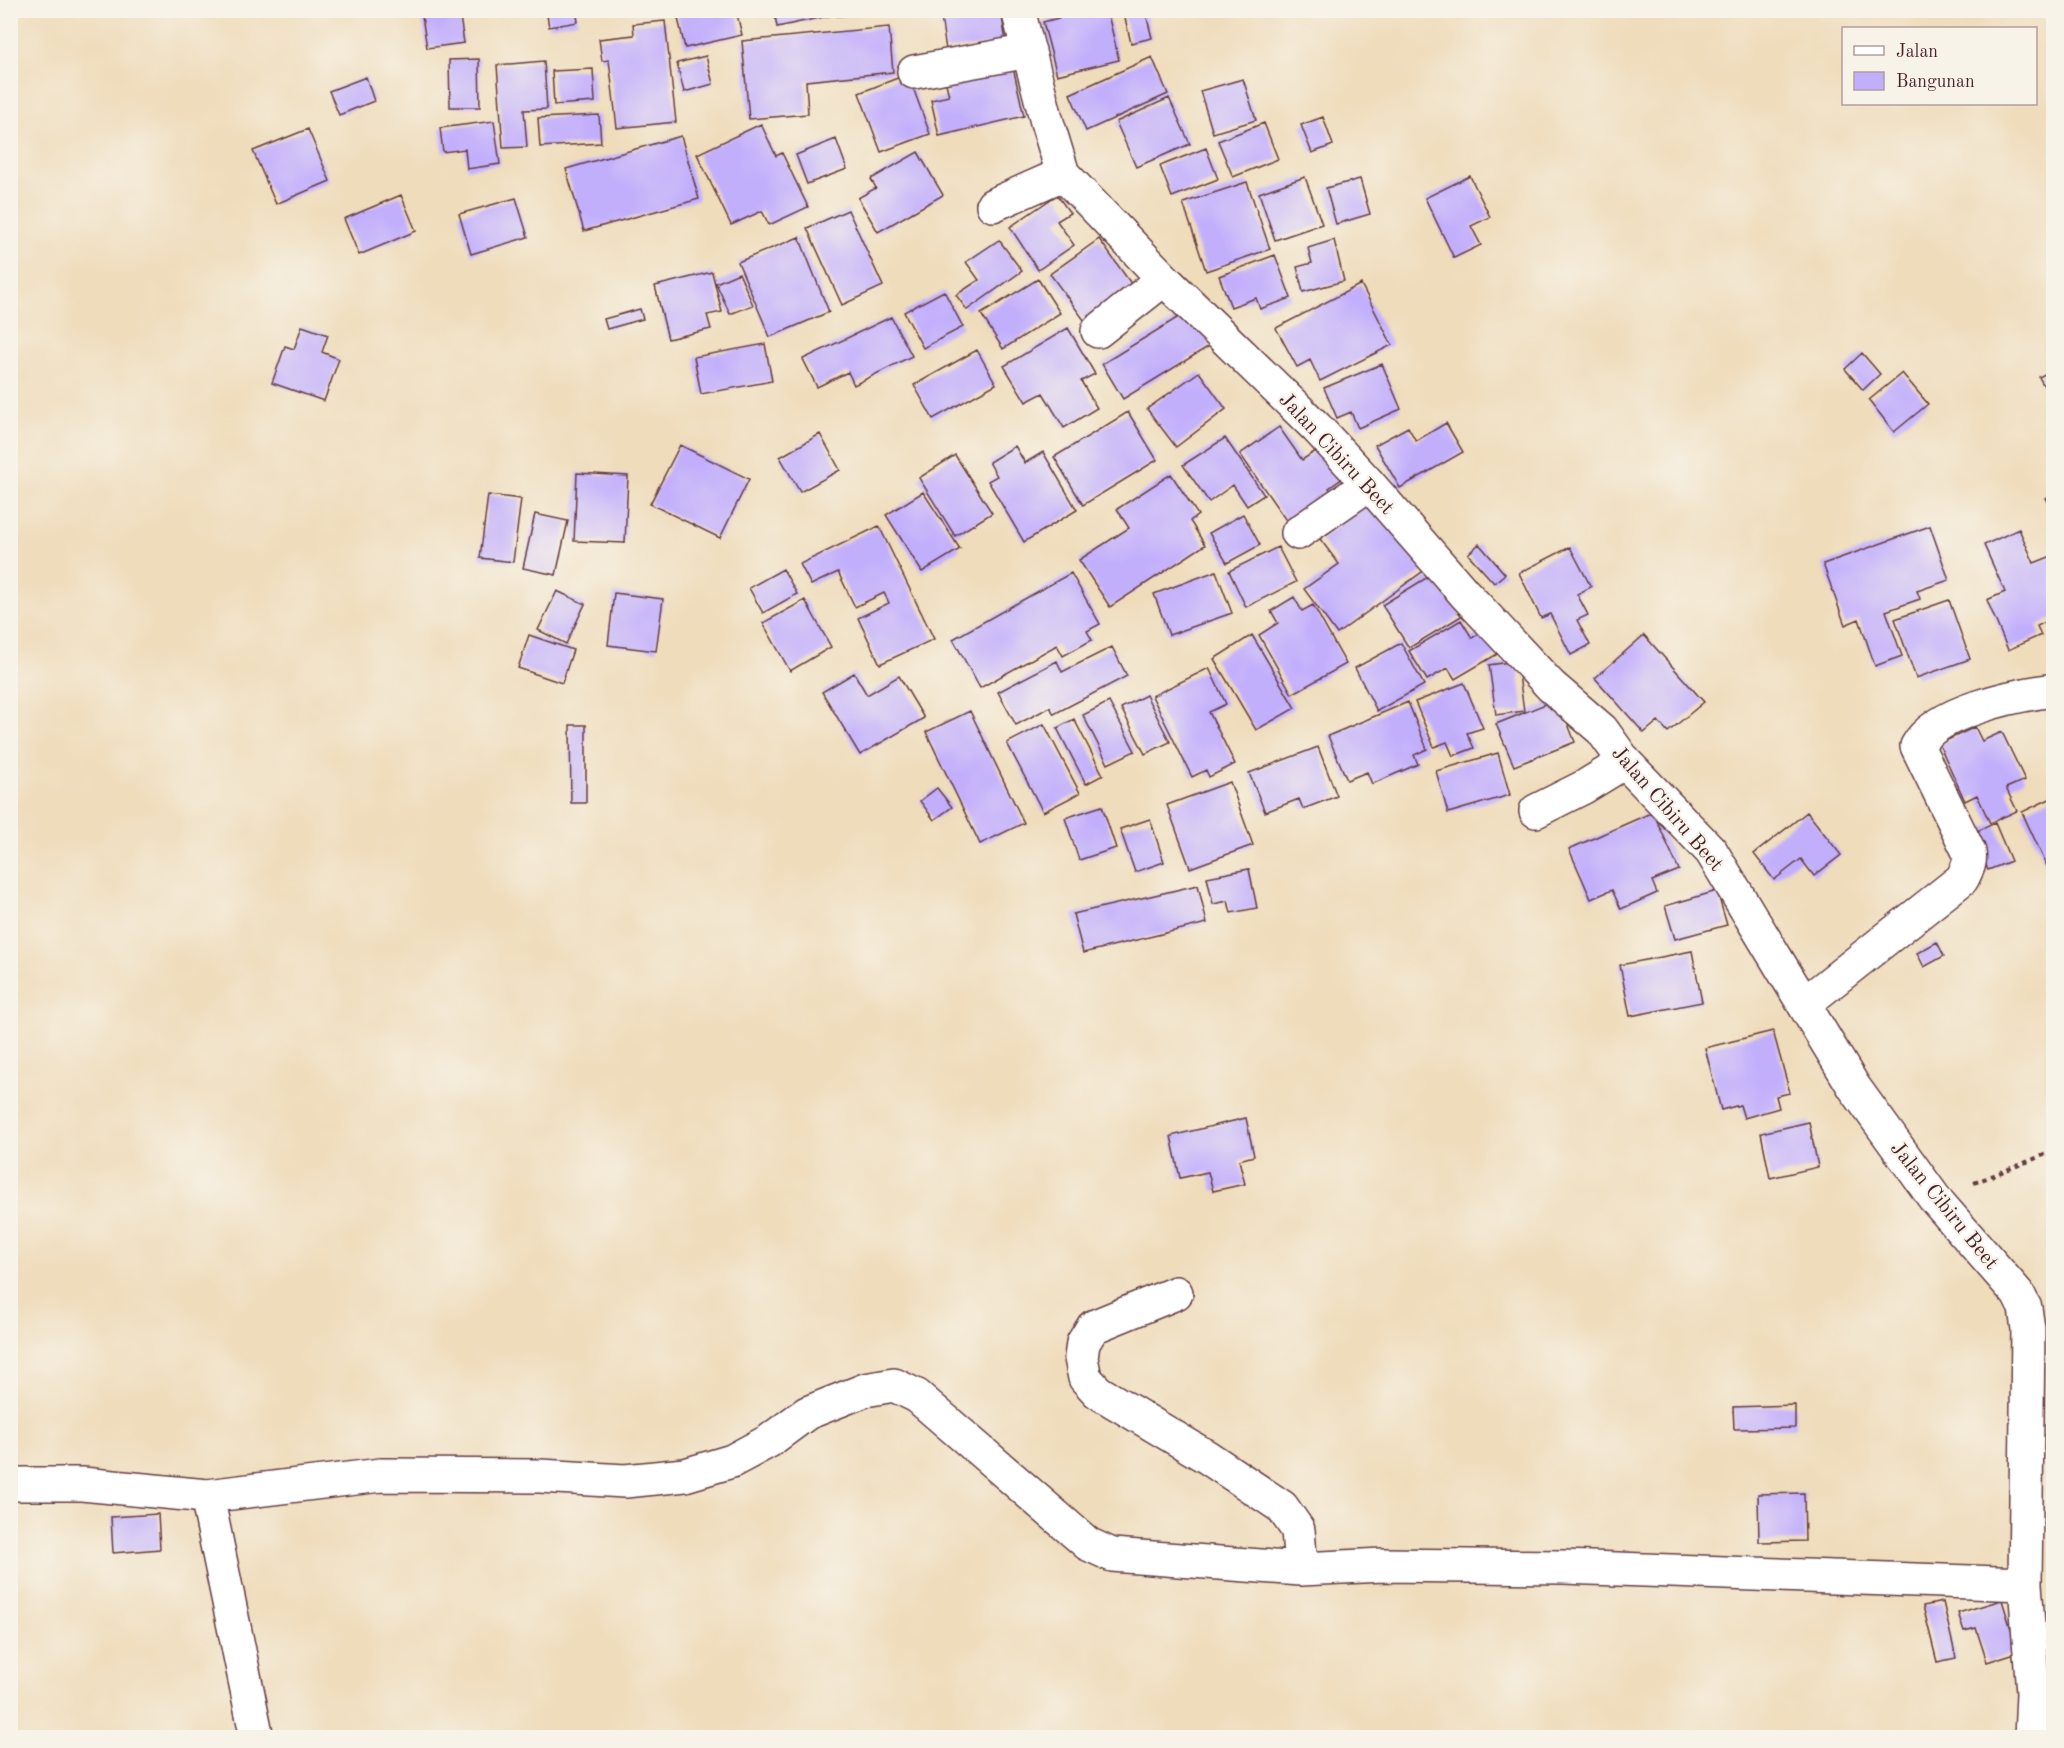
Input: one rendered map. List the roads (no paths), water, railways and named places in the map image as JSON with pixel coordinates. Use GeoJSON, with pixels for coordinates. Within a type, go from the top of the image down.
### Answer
{"type":"FeatureCollection","features":[{"type":"Feature","properties":{"kind":"street","name":"Jalan Cibiru Beet"},"geometry":{"type":"LineString","coordinates":[[1018,10],[1063,174],[1164,279],[1316,427],[1465,594],[1551,686],[1602,730],[1625,762],[1711,851],[1854,1087],[1935,1199],[2018,1294],[2025,1308],[2028,1329],[2025,1584],[2033,1693],[2031,1737]]}},
{"type":"Feature","properties":{"kind":"street"},"geometry":{"type":"LineString","coordinates":[[914,72],[1029,51]]}},
{"type":"Feature","properties":{"kind":"street"},"geometry":{"type":"LineString","coordinates":[[993,205],[1063,174]]}},
{"type":"Feature","properties":{"kind":"street"},"geometry":{"type":"LineString","coordinates":[[1098,331],[1164,279]]}},
{"type":"Feature","properties":{"kind":"street"},"geometry":{"type":"LineString","coordinates":[[1298,533],[1369,484]]}},
{"type":"Feature","properties":{"kind":"street"},"geometry":{"type":"LineString","coordinates":[[1804,1004],[1962,879],[1967,870],[1970,861],[1969,852],[1917,746],[1922,737],[1934,726],[1963,712],[2023,694],[2054,690]]}},
{"type":"Feature","properties":{"kind":"street"},"geometry":{"type":"LineString","coordinates":[[1536,811],[1584,787],[1625,762]]}},
{"type":"Feature","properties":{"kind":"street"},"geometry":{"type":"LineString","coordinates":[[1176,1293],[1093,1327],[1083,1343],[1081,1358],[1085,1378],[1098,1392],[1207,1457],[1282,1508],[1298,1530],[1302,1569]]}},
{"type":"Feature","properties":{"kind":"street"},"geometry":{"type":"LineString","coordinates":[[10,1484],[82,1484],[207,1496],[381,1475],[540,1476],[625,1481],[685,1475],[732,1461],[769,1441],[807,1413],[865,1390],[894,1385],[917,1396],[1088,1544],[1112,1555],[1302,1569],[1383,1565],[1563,1567],[2025,1584]]}},
{"type":"Feature","properties":{"kind":"street"},"geometry":{"type":"LineString","coordinates":[[207,1496],[257,1737]]}}]}
